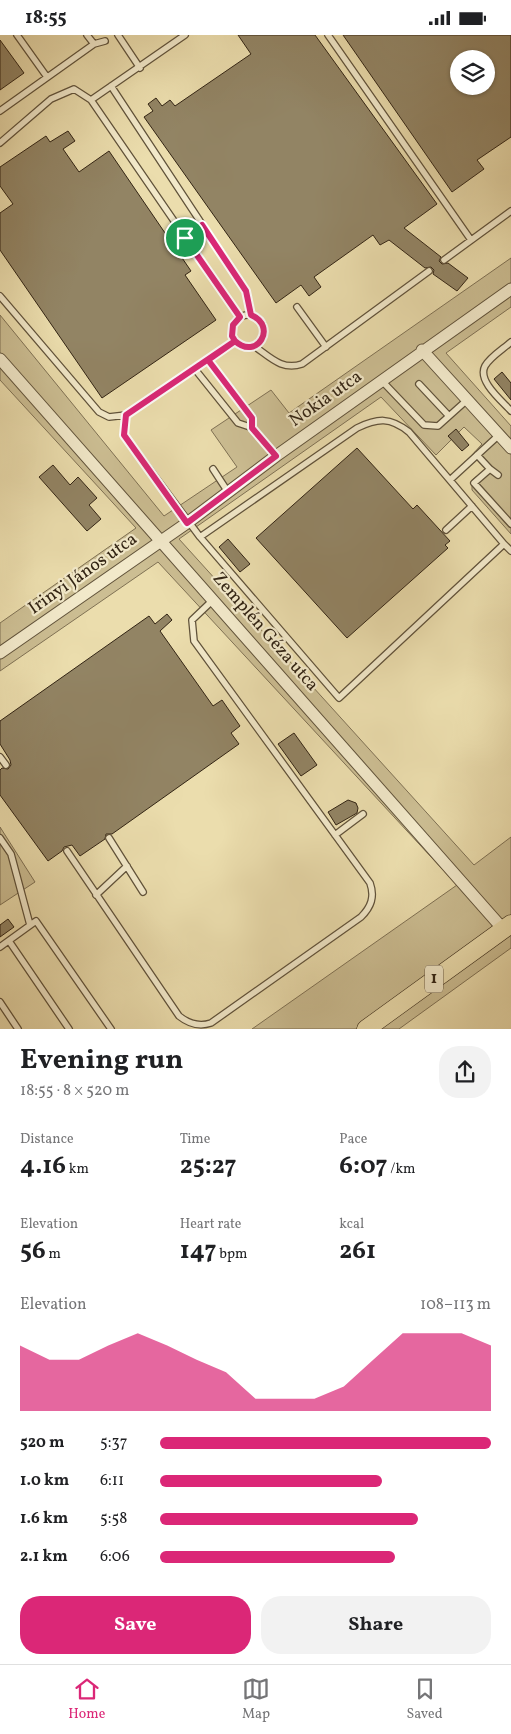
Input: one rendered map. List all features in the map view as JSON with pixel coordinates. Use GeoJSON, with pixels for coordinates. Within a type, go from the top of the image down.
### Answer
{"type":"FeatureCollection","features":[{"type":"Feature","properties":{"kind":"main road","name":"1"},"geometry":{"type":"LineString","coordinates":[[366,1029],[507,927]]}},
{"type":"Feature","properties":{"kind":"street","name":"Nokia utca"},"geometry":{"type":"LineString","coordinates":[[162,541],[422,350],[511,289]]}},
{"type":"Feature","properties":{"kind":"street"},"geometry":{"type":"LineString","coordinates":[[422,350],[511,448]]}},
{"type":"Feature","properties":{"kind":"street","name":"Zemplén Géza utca"},"geometry":{"type":"LineString","coordinates":[[0,359],[507,927]]}},
{"type":"Feature","properties":{"kind":"street","name":"Irinyi János utca"},"geometry":{"type":"LineString","coordinates":[[0,653],[162,541]]}},
{"type":"Feature","properties":{"kind":"lane"},"geometry":{"type":"LineString","coordinates":[[17,35],[47,77]]}},
{"type":"Feature","properties":{"kind":"lane"},"geometry":{"type":"LineString","coordinates":[[88,35],[94,45]]}},
{"type":"Feature","properties":{"kind":"lane"},"geometry":{"type":"LineString","coordinates":[[118,35],[140,67]]}},
{"type":"Feature","properties":{"kind":"lane"},"geometry":{"type":"LineString","coordinates":[[91,100],[140,67],[177,37],[185,35]]}},
{"type":"Feature","properties":{"kind":"lane"},"geometry":{"type":"LineString","coordinates":[[328,35],[471,240]]}},
{"type":"Feature","properties":{"kind":"lane"},"geometry":{"type":"LineString","coordinates":[[0,111],[94,45],[105,41]]}},
{"type":"Feature","properties":{"kind":"lane"},"geometry":{"type":"LineString","coordinates":[[111,86],[246,291],[251,315]]}},
{"type":"Feature","properties":{"kind":"lane"},"geometry":{"type":"LineString","coordinates":[[0,143],[51,99],[74,89],[91,100],[240,317]]}},
{"type":"Feature","properties":{"kind":"lane"},"geometry":{"type":"LineString","coordinates":[[444,259],[511,211]]}},
{"type":"Feature","properties":{"kind":"lane"},"geometry":{"type":"LineString","coordinates":[[185,238],[202,225]]}},
{"type":"Feature","properties":{"kind":"lane"},"geometry":{"type":"LineString","coordinates":[[254,346],[281,365],[287,367],[302,364],[429,271]]}},
{"type":"Feature","properties":{"kind":"lane"},"geometry":{"type":"LineString","coordinates":[[0,296],[99,412],[109,417],[126,415],[235,341]]}},
{"type":"Feature","properties":{"kind":"lane"},"geometry":{"type":"LineString","coordinates":[[297,307],[326,347]]}},
{"type":"Feature","properties":{"kind":"lane"},"geometry":{"type":"LineString","coordinates":[[251,315],[260,320],[264,329],[262,339],[254,346],[244,347],[235,341],[232,336],[233,325],[240,317],[251,315]]}},
{"type":"Feature","properties":{"kind":"lane"},"geometry":{"type":"LineString","coordinates":[[511,342],[485,365],[483,373],[485,381],[511,411]]}},
{"type":"Feature","properties":{"kind":"lane"},"geometry":{"type":"LineString","coordinates":[[208,360],[252,418],[252,428]]}},
{"type":"Feature","properties":{"kind":"lane"},"geometry":{"type":"LineString","coordinates":[[194,368],[238,423],[252,428],[276,456]]}},
{"type":"Feature","properties":{"kind":"lane"},"geometry":{"type":"LineString","coordinates":[[382,381],[424,425],[438,426],[467,400]]}},
{"type":"Feature","properties":{"kind":"lane"},"geometry":{"type":"LineString","coordinates":[[419,384],[449,416]]}},
{"type":"Feature","properties":{"kind":"lane"},"geometry":{"type":"LineString","coordinates":[[126,415],[124,435],[187,523],[339,698],[504,544]]}},
{"type":"Feature","properties":{"kind":"lane"},"geometry":{"type":"LineString","coordinates":[[200,537],[357,428],[373,421],[386,420],[399,424],[409,432],[511,551]]}},
{"type":"Feature","properties":{"kind":"lane"},"geometry":{"type":"LineString","coordinates":[[450,480],[499,435]]}},
{"type":"Feature","properties":{"kind":"lane"},"geometry":{"type":"LineString","coordinates":[[477,455],[498,475]]}},
{"type":"Feature","properties":{"kind":"lane"},"geometry":{"type":"LineString","coordinates":[[213,469],[228,492]]}},
{"type":"Feature","properties":{"kind":"lane"},"geometry":{"type":"LineString","coordinates":[[490,469],[474,483],[511,524]]}},
{"type":"Feature","properties":{"kind":"lane"},"geometry":{"type":"LineString","coordinates":[[446,530],[472,506]]}},
{"type":"Feature","properties":{"kind":"lane"},"geometry":{"type":"LineString","coordinates":[[67,851],[180,1015],[191,1024],[204,1025],[211,1023],[366,912],[373,895],[370,883],[194,641],[192,620],[213,599]]}},
{"type":"Feature","properties":{"kind":"lane"},"geometry":{"type":"LineString","coordinates":[[0,757],[6,765]]}},
{"type":"Feature","properties":{"kind":"lane"},"geometry":{"type":"LineString","coordinates":[[335,835],[363,814]]}},
{"type":"Feature","properties":{"kind":"lane"},"geometry":{"type":"LineString","coordinates":[[0,838],[11,853],[30,925]]}},
{"type":"Feature","properties":{"kind":"lane"},"geometry":{"type":"LineString","coordinates":[[109,838],[143,892]]}},
{"type":"Feature","properties":{"kind":"lane"},"geometry":{"type":"LineString","coordinates":[[96,895],[127,866]]}},
{"type":"Feature","properties":{"kind":"lane"},"geometry":{"type":"LineString","coordinates":[[0,947],[36,921],[112,1029]]}},
{"type":"Feature","properties":{"kind":"lane"},"geometry":{"type":"LineString","coordinates":[[9,941],[69,1029]]}},
{"type":"Feature","properties":{"kind":"lane"},"geometry":{"type":"LineString","coordinates":[[0,1002],[18,1029]]}},
{"type":"Feature","properties":{"kind":"shaded area"},"geometry":{"type":"Polygon","coordinates":[[[511,258],[511,307],[446,353],[511,426],[511,534],[472,490],[472,480],[486,469],[472,455],[482,444],[464,427],[436,455],[381,397],[179,539],[474,865],[511,837],[511,948],[399,1029],[252,1029],[457,885],[158,562],[0,671],[0,623],[136,528],[0,380],[0,315],[164,516],[237,467],[211,430],[271,390],[289,413],[511,258]]]}},
{"type":"Feature","properties":{"kind":"shaded area"},"geometry":{"type":"Polygon","coordinates":[[[0,827],[35,882],[0,905],[0,827]]]}},
{"type":"Feature","properties":{"kind":"building"},"geometry":{"type":"Polygon","coordinates":[[[238,35],[315,35],[437,204],[404,228],[441,257],[439,261],[442,264],[448,263],[468,278],[457,291],[433,274],[434,270],[431,267],[425,268],[389,240],[380,245],[373,235],[314,277],[321,287],[309,296],[301,285],[276,303],[144,117],[153,111],[148,104],[156,98],[162,106],[170,100],[175,106],[251,54],[238,35]]]}},
{"type":"Feature","properties":{"kind":"building"},"geometry":{"type":"Polygon","coordinates":[[[343,35],[511,35],[511,137],[477,160],[484,169],[452,192],[343,35]]]}},
{"type":"Feature","properties":{"kind":"building"},"geometry":{"type":"Polygon","coordinates":[[[0,40],[24,73],[0,90],[0,40]]]}},
{"type":"Feature","properties":{"kind":"building"},"geometry":{"type":"Polygon","coordinates":[[[68,131],[75,141],[63,149],[79,172],[109,151],[191,271],[185,275],[216,320],[102,398],[0,250],[0,213],[13,204],[0,186],[0,167],[46,136],[50,142],[68,131]]]}},
{"type":"Feature","properties":{"kind":"building"},"geometry":{"type":"Polygon","coordinates":[[[502,372],[511,383],[511,400],[494,379],[502,372]]]}},
{"type":"Feature","properties":{"kind":"building"},"geometry":{"type":"Polygon","coordinates":[[[456,429],[469,445],[462,451],[448,436],[456,429]]]}},
{"type":"Feature","properties":{"kind":"building"},"geometry":{"type":"Polygon","coordinates":[[[357,448],[413,509],[417,505],[450,541],[445,545],[448,548],[347,638],[256,538],[357,448]]]}},
{"type":"Feature","properties":{"kind":"building"},"geometry":{"type":"Polygon","coordinates":[[[53,465],[70,485],[78,477],[97,498],[89,505],[101,519],[87,531],[39,477],[53,465]]]}},
{"type":"Feature","properties":{"kind":"building"},"geometry":{"type":"Polygon","coordinates":[[[228,539],[250,564],[240,572],[219,547],[228,539]]]}},
{"type":"Feature","properties":{"kind":"building"},"geometry":{"type":"Polygon","coordinates":[[[167,614],[172,620],[160,631],[213,706],[222,700],[240,726],[231,733],[239,744],[112,834],[106,834],[105,839],[80,856],[72,845],[64,847],[62,851],[48,861],[0,795],[0,770],[2,768],[8,769],[11,765],[0,744],[0,721],[149,616],[155,624],[167,614]]]}},
{"type":"Feature","properties":{"kind":"building"},"geometry":{"type":"Polygon","coordinates":[[[294,733],[317,765],[301,776],[278,744],[294,733]]]}},
{"type":"Feature","properties":{"kind":"building"},"geometry":{"type":"Polygon","coordinates":[[[348,800],[356,803],[357,813],[336,825],[328,812],[348,800]]]}},
{"type":"Feature","properties":{"kind":"building"},"geometry":{"type":"Polygon","coordinates":[[[8,919],[14,927],[0,937],[0,925],[8,919]]]}},
{"type":"Feature","properties":{"kind":"route"},"geometry":{"type":"LineString","coordinates":[[185,238],[202,225],[246,291],[251,315],[260,320],[264,329],[262,339],[254,346],[244,347],[235,341],[208,360],[252,418],[252,428],[276,456],[187,523],[124,435],[126,415],[235,341],[232,336],[233,325],[240,317],[185,238]]}}]}
